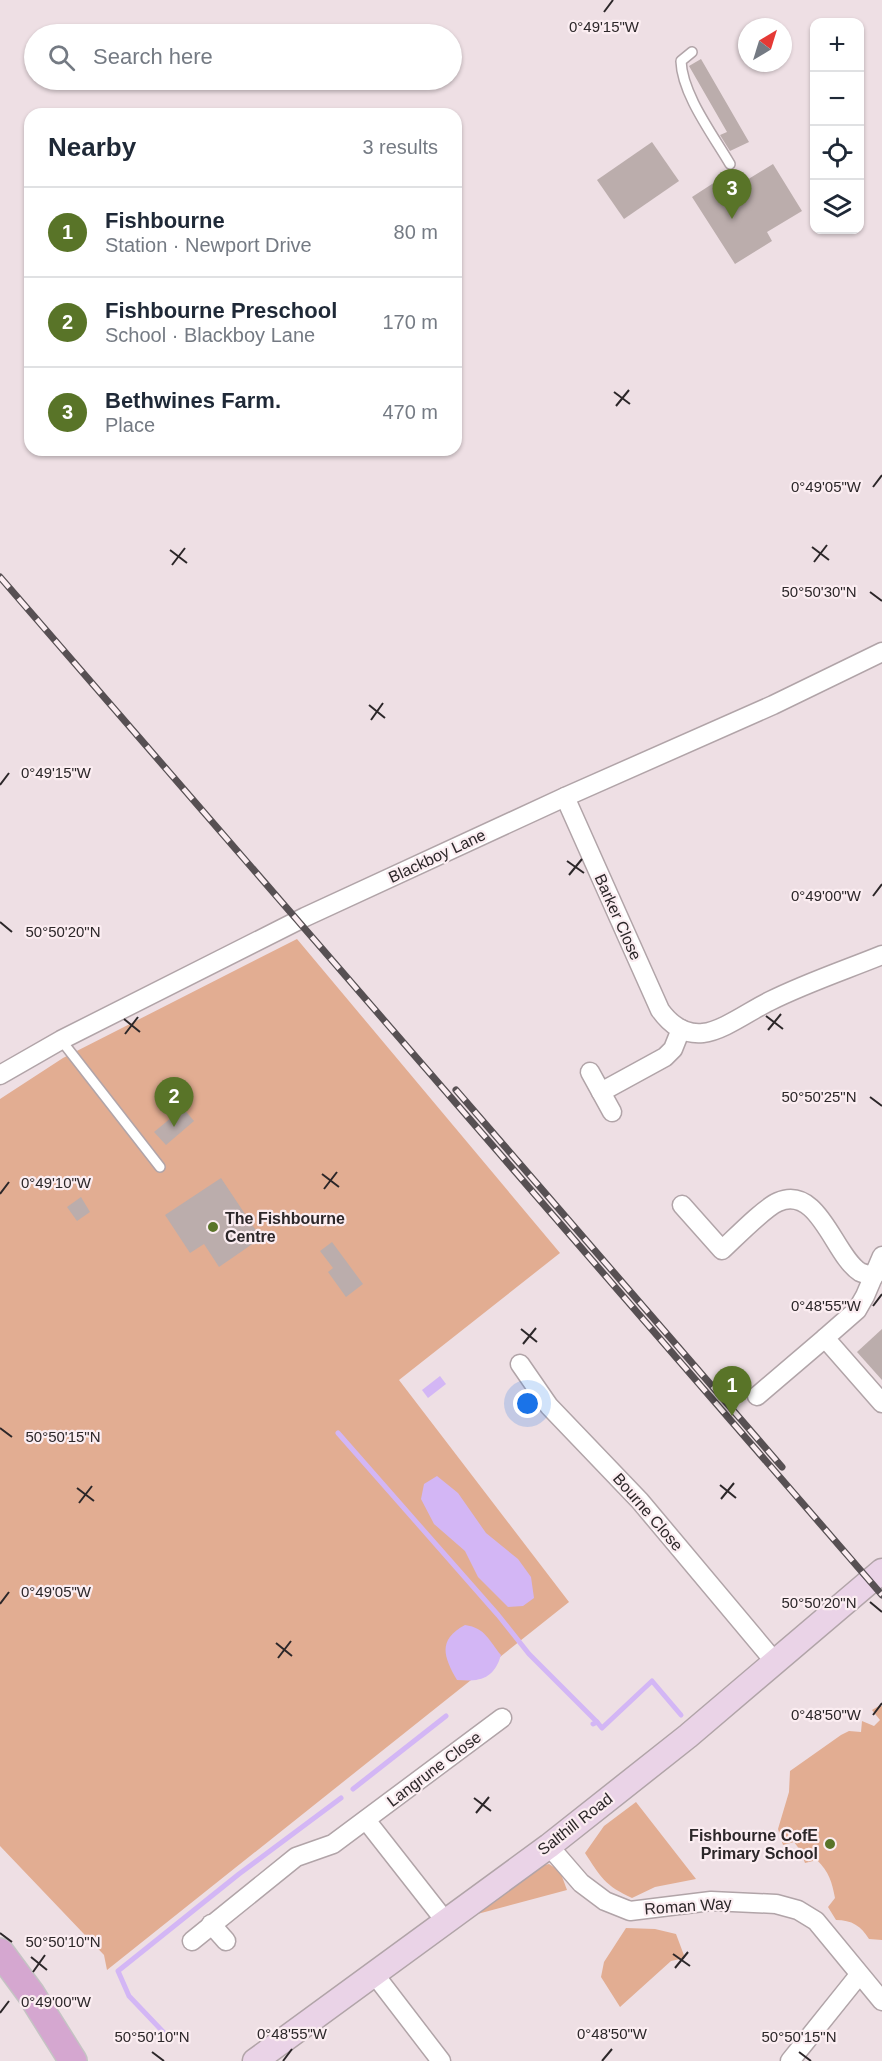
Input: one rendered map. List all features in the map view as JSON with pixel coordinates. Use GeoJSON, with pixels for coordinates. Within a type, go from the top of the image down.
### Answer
{"type":"FeatureCollection","features":[{"type":"Feature","properties":{"kind":"main road"},"geometry":{"type":"LineString","coordinates":[[0,1952],[31,1994],[73,2061]]}},
{"type":"Feature","properties":{"kind":"street","name":"Blackboy Lane"},"geometry":{"type":"LineString","coordinates":[[0,1075],[61,1040],[305,916],[564,797],[773,705],[882,652]]}},
{"type":"Feature","properties":{"kind":"street","name":"Barker Close"},"geometry":{"type":"LineString","coordinates":[[564,797],[660,1010],[667,1019],[681,1029]]}},
{"type":"Feature","properties":{"kind":"street"},"geometry":{"type":"LineString","coordinates":[[601,1092],[665,1057],[673,1049],[681,1029],[697,1033],[712,1031],[771,1000],[882,955]]}},
{"type":"Feature","properties":{"kind":"street"},"geometry":{"type":"LineString","coordinates":[[590,1072],[612,1112]]}},
{"type":"Feature","properties":{"kind":"street"},"geometry":{"type":"LineString","coordinates":[[682,1205],[722,1250],[778,1202],[791,1199],[807,1204],[818,1214],[835,1243],[860,1272],[874,1276]]}},
{"type":"Feature","properties":{"kind":"street"},"geometry":{"type":"LineString","coordinates":[[757,1396],[857,1310],[866,1296],[882,1256]]}},
{"type":"Feature","properties":{"kind":"street"},"geometry":{"type":"LineString","coordinates":[[825,1338],[882,1403]]}},
{"type":"Feature","properties":{"kind":"street","name":"Bourne Close"},"geometry":{"type":"LineString","coordinates":[[520,1364],[549,1406],[640,1501],[775,1662]]}},
{"type":"Feature","properties":{"kind":"street","name":"Salthill Road"},"geometry":{"type":"LineString","coordinates":[[255,2061],[549,1845],[688,1736],[882,1571]]}},
{"type":"Feature","properties":{"kind":"street","name":"Langrune Close"},"geometry":{"type":"LineString","coordinates":[[192,1941],[296,1857],[333,1845],[502,1718]]}},
{"type":"Feature","properties":{"kind":"street"},"geometry":{"type":"LineString","coordinates":[[366,1820],[446,1922]]}},
{"type":"Feature","properties":{"kind":"street","name":"Roman Way"},"geometry":{"type":"LineString","coordinates":[[549,1845],[581,1883],[605,1901],[630,1911],[711,1901],[776,1904],[798,1910],[816,1921],[882,2001]]}},
{"type":"Feature","properties":{"kind":"street"},"geometry":{"type":"LineString","coordinates":[[211,1924],[226,1941]]}},
{"type":"Feature","properties":{"kind":"street"},"geometry":{"type":"LineString","coordinates":[[375,1975],[441,2061]]}},
{"type":"Feature","properties":{"kind":"street"},"geometry":{"type":"LineString","coordinates":[[790,2061],[859,1975]]}},
{"type":"Feature","properties":{"kind":"lane"},"geometry":{"type":"LineString","coordinates":[[692,52],[681,61],[681,74],[693,100],[730,164]]}},
{"type":"Feature","properties":{"kind":"lane"},"geometry":{"type":"LineString","coordinates":[[61,1040],[160,1167]]}},
{"type":"Feature","properties":{"kind":"shaded area"},"geometry":{"type":"Polygon","coordinates":[[[297,939],[560,1253],[399,1380],[569,1602],[107,1970],[104,1955],[0,1846],[0,1099],[63,1058],[297,939]]]}},
{"type":"Feature","properties":{"kind":"shaded area"},"geometry":{"type":"Polygon","coordinates":[[[440,1376],[446,1384],[428,1398],[422,1390],[440,1376]]]}},
{"type":"Feature","properties":{"kind":"shaded area"},"geometry":{"type":"Polygon","coordinates":[[[437,1476],[458,1493],[486,1533],[518,1559],[531,1577],[534,1598],[523,1606],[508,1607],[478,1577],[465,1551],[434,1524],[421,1499],[424,1484],[437,1476]]]}},
{"type":"Feature","properties":{"kind":"shaded area"},"geometry":{"type":"Polygon","coordinates":[[[465,1625],[482,1632],[501,1655],[490,1674],[479,1679],[457,1680],[446,1656],[450,1637],[465,1625]]]}},
{"type":"Feature","properties":{"kind":"shaded area","name":"Fishbourne CofE Primary School"},"geometry":{"type":"Polygon","coordinates":[[[882,1706],[882,1940],[869,1939],[856,1925],[836,1920],[828,1907],[835,1898],[827,1873],[817,1860],[805,1863],[794,1842],[783,1845],[778,1829],[789,1792],[790,1771],[841,1735],[849,1731],[861,1732],[862,1721],[874,1726],[880,1720],[872,1710],[882,1706]]]}},
{"type":"Feature","properties":{"kind":"shaded area"},"geometry":{"type":"Polygon","coordinates":[[[636,1802],[696,1879],[655,1887],[632,1898],[609,1885],[599,1874],[585,1853],[604,1826],[636,1802]]]}},
{"type":"Feature","properties":{"kind":"shaded area"},"geometry":{"type":"Polygon","coordinates":[[[549,1864],[560,1871],[567,1890],[470,1916],[536,1867],[549,1864]]]}},
{"type":"Feature","properties":{"kind":"shaded area"},"geometry":{"type":"Polygon","coordinates":[[[626,1928],[655,1929],[676,1934],[685,1958],[671,1961],[620,2007],[601,1977],[604,1962],[626,1928]]]}},
{"type":"Feature","properties":{"kind":"building"},"geometry":{"type":"Polygon","coordinates":[[[701,59],[749,142],[730,151],[720,135],[727,132],[689,66],[701,59]]]}},
{"type":"Feature","properties":{"kind":"building"},"geometry":{"type":"Polygon","coordinates":[[[652,142],[679,181],[624,219],[597,180],[652,142]]]}},
{"type":"Feature","properties":{"kind":"building"},"geometry":{"type":"Polygon","coordinates":[[[773,164],[802,211],[767,232],[772,241],[735,264],[692,197],[729,173],[737,186],[773,164]]]}},
{"type":"Feature","properties":{"kind":"building"},"geometry":{"type":"Polygon","coordinates":[[[183,1108],[194,1121],[166,1145],[154,1132],[183,1108]]]}},
{"type":"Feature","properties":{"kind":"building","name":"The Fishbourne Centre"},"geometry":{"type":"Polygon","coordinates":[[[221,1178],[261,1238],[219,1267],[204,1244],[190,1253],[165,1215],[221,1178]]]}},
{"type":"Feature","properties":{"kind":"building"},"geometry":{"type":"Polygon","coordinates":[[[81,1197],[90,1212],[77,1221],[67,1207],[81,1197]]]}},
{"type":"Feature","properties":{"kind":"building"},"geometry":{"type":"Polygon","coordinates":[[[332,1242],[363,1284],[346,1297],[328,1272],[333,1268],[320,1251],[332,1242]]]}},
{"type":"Feature","properties":{"kind":"building"},"geometry":{"type":"Polygon","coordinates":[[[882,1329],[882,1380],[857,1352],[882,1329]]]}},
{"type":"Feature","properties":{"kind":"waterway"},"geometry":{"type":"LineString","coordinates":[[338,1433],[498,1615],[529,1654],[597,1722],[593,1724]]}},
{"type":"Feature","properties":{"kind":"waterway"},"geometry":{"type":"LineString","coordinates":[[597,1722],[602,1728],[652,1681],[681,1715]]}},
{"type":"Feature","properties":{"kind":"waterway"},"geometry":{"type":"LineString","coordinates":[[353,1789],[446,1716]]}},
{"type":"Feature","properties":{"kind":"waterway"},"geometry":{"type":"LineString","coordinates":[[169,2038],[129,1996],[118,1971],[239,1874],[341,1798]]}},
{"type":"Feature","properties":{"kind":"railway"},"geometry":{"type":"LineString","coordinates":[[0,577],[882,1595]]}},
{"type":"Feature","properties":{"kind":"railway"},"geometry":{"type":"LineString","coordinates":[[456,1090],[782,1467]]}},
{"type":"Feature","properties":{"kind":"place","name":"Bethwines Farm."},"geometry":{"type":"Point","coordinates":[732,219]}},
{"type":"Feature","properties":{"kind":"place","name":"Fishbourne Preschool"},"geometry":{"type":"Point","coordinates":[174,1127]}},
{"type":"Feature","properties":{"kind":"place","name":"The Fishbourne Centre"},"geometry":{"type":"Point","coordinates":[213,1227]}},
{"type":"Feature","properties":{"kind":"place","name":"Fishbourne"},"geometry":{"type":"Point","coordinates":[732,1416]}},
{"type":"Feature","properties":{"kind":"place","name":"Fishbourne CofE Primary School"},"geometry":{"type":"Point","coordinates":[830,1844]}}]}
